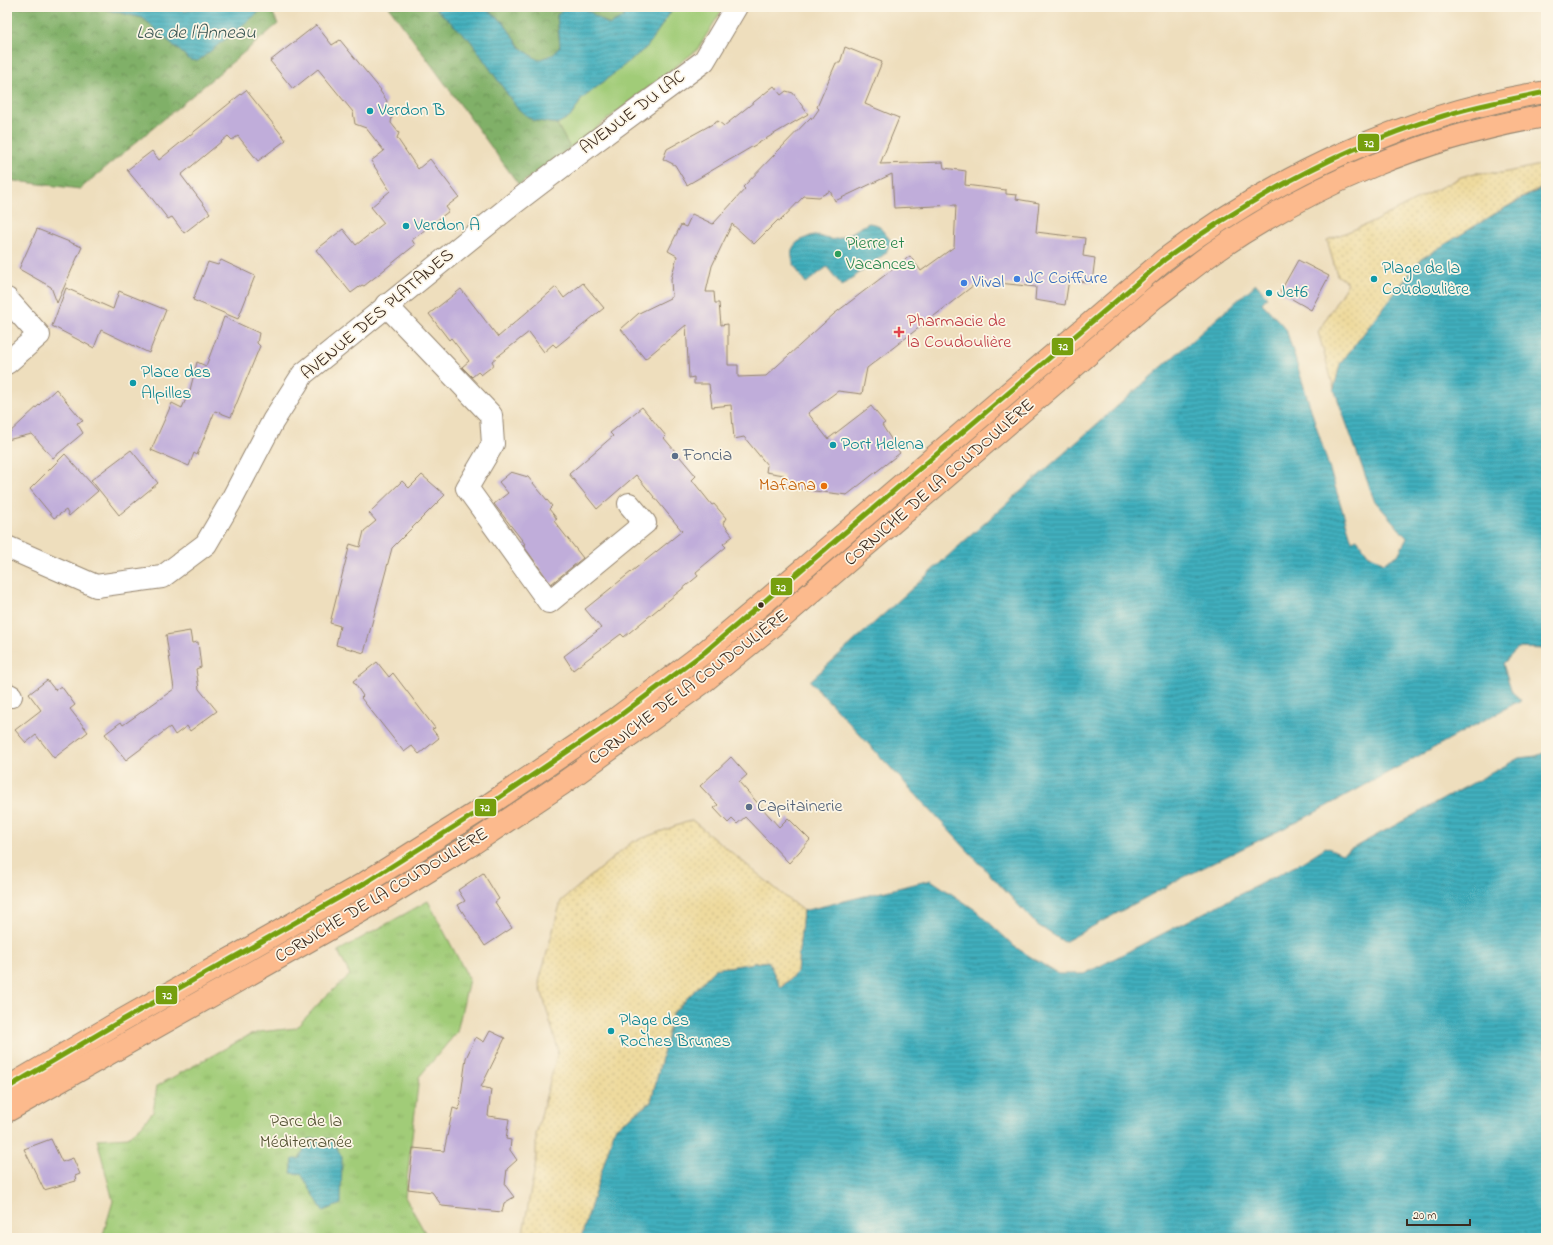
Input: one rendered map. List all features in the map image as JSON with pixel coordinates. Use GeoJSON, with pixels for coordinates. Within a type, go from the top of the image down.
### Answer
{"type":"FeatureCollection","features":[{"type":"Feature","properties":{"kind":"main road","name":"CORNICHE DE LA COUDOULIÈRE"},"geometry":{"type":"LineString","coordinates":[[7,1088],[119,1022],[365,883],[484,808],[626,711],[711,648],[946,449],[1146,275],[1208,228],[1269,191],[1326,162],[1386,135],[1441,116],[1526,95],[1546,92]]}},
{"type":"Feature","properties":{"kind":"main road","name":"CORNICHE DE LA COUDOULIÈRE"},"geometry":{"type":"LineString","coordinates":[[7,1110],[386,897],[469,846],[562,784],[702,683],[776,623],[1154,298],[1214,252],[1280,212],[1348,176],[1444,140],[1546,116]]}},
{"type":"Feature","properties":{"kind":"street","name":"AVENUE DU LAC"},"geometry":{"type":"LineString","coordinates":[[513,204],[704,61],[736,7]]}},
{"type":"Feature","properties":{"kind":"street","name":"AVENUE DES PLATANES"},"geometry":{"type":"LineString","coordinates":[[8,549],[96,586],[162,577],[206,544],[230,503],[273,421],[303,374],[386,305],[513,204]]}},
{"type":"Feature","properties":{"kind":"street"},"geometry":{"type":"LineString","coordinates":[[7,299],[39,335],[7,363]]}},
{"type":"Feature","properties":{"kind":"street"},"geometry":{"type":"LineString","coordinates":[[386,305],[491,415],[493,444],[467,488],[549,602],[645,523],[629,504]]}},
{"type":"Feature","properties":{"kind":"green space"},"geometry":{"type":"Polygon","coordinates":[[[26,7],[99,8],[143,18],[190,60],[263,9],[261,7],[270,7],[278,24],[80,189],[7,180],[7,9],[26,7]]]}},
{"type":"Feature","properties":{"kind":"green space"},"geometry":{"type":"Polygon","coordinates":[[[389,7],[434,7],[470,40],[517,108],[532,120],[557,124],[570,148],[519,185],[389,7]]]}},
{"type":"Feature","properties":{"kind":"green space"},"geometry":{"type":"Polygon","coordinates":[[[484,7],[565,7],[557,16],[560,46],[555,54],[538,60],[521,48],[503,22],[484,7]]]}},
{"type":"Feature","properties":{"kind":"green space"},"geometry":{"type":"Polygon","coordinates":[[[580,7],[626,7],[623,18],[609,25],[584,8],[580,7]]]}},
{"type":"Feature","properties":{"kind":"green space"},"geometry":{"type":"Polygon","coordinates":[[[674,7],[724,7],[697,50],[570,148],[557,124],[571,116],[582,99],[647,47],[674,7]]]}},
{"type":"Feature","properties":{"kind":"green space","name":"Parc de la Méditerranée"},"geometry":{"type":"Polygon","coordinates":[[[428,901],[469,979],[457,1032],[419,1077],[405,1197],[428,1238],[102,1238],[113,1201],[97,1139],[128,1137],[142,1125],[153,1112],[157,1086],[246,1037],[259,1032],[296,1028],[323,999],[350,975],[338,951],[428,901]]]}},
{"type":"Feature","properties":{"kind":"sand","name":"Plage de la Coudoulière"},"geometry":{"type":"Polygon","coordinates":[[[1546,164],[1546,186],[1523,197],[1421,259],[1340,364],[1334,389],[1318,332],[1348,283],[1337,275],[1327,240],[1373,222],[1461,177],[1475,173],[1502,173],[1546,164]]]}},
{"type":"Feature","properties":{"kind":"sand","name":"Plage des Roches Brunes"},"geometry":{"type":"Polygon","coordinates":[[[692,820],[803,911],[797,972],[780,988],[768,961],[715,969],[673,1013],[651,1102],[615,1128],[581,1238],[522,1238],[536,1162],[536,1135],[558,1050],[539,982],[561,901],[632,842],[692,820]]]}},
{"type":"Feature","properties":{"kind":"water","name":"Lac de l'Anneau"},"geometry":{"type":"Polygon","coordinates":[[[86,7],[180,7],[184,11],[202,7],[261,7],[263,9],[198,61],[190,60],[143,18],[99,8],[86,7]]]}},
{"type":"Feature","properties":{"kind":"water"},"geometry":{"type":"Polygon","coordinates":[[[434,7],[484,7],[503,22],[521,48],[538,60],[554,54],[560,46],[557,15],[565,7],[584,8],[609,25],[623,18],[626,7],[674,7],[647,47],[582,99],[571,116],[557,124],[532,120],[517,108],[470,40],[434,7]]]}},
{"type":"Feature","properties":{"kind":"water"},"geometry":{"type":"Polygon","coordinates":[[[1546,186],[1546,649],[1518,648],[1503,664],[1512,692],[1521,700],[1305,818],[1180,879],[1064,942],[1036,924],[810,681],[970,536],[1256,284],[1267,297],[1262,303],[1286,329],[1352,541],[1357,539],[1368,554],[1384,563],[1398,555],[1407,538],[1374,500],[1334,389],[1340,364],[1421,259],[1501,210],[1546,186]]]}},
{"type":"Feature","properties":{"kind":"water","name":"Pierre et Vacances"},"geometry":{"type":"Polygon","coordinates":[[[869,223],[878,225],[891,241],[886,253],[842,286],[827,267],[806,283],[792,260],[793,248],[796,243],[814,235],[831,239],[840,238],[869,223]]]}},
{"type":"Feature","properties":{"kind":"water"},"geometry":{"type":"Polygon","coordinates":[[[1546,752],[1546,1238],[581,1238],[615,1128],[651,1102],[673,1013],[715,969],[768,961],[781,988],[797,972],[803,911],[931,880],[977,911],[1015,947],[1058,974],[1084,974],[1299,864],[1326,847],[1342,854],[1519,758],[1536,756],[1546,752]]]}},
{"type":"Feature","properties":{"kind":"water"},"geometry":{"type":"Polygon","coordinates":[[[309,1139],[332,1139],[342,1157],[341,1204],[323,1211],[301,1174],[291,1173],[293,1159],[299,1159],[309,1139]]]}},
{"type":"Feature","properties":{"kind":"building"},"geometry":{"type":"Polygon","coordinates":[[[316,25],[332,45],[340,40],[381,90],[380,91],[387,101],[385,107],[392,117],[391,123],[399,133],[397,138],[418,169],[430,159],[459,197],[446,207],[449,211],[412,240],[415,245],[364,286],[362,285],[351,293],[316,250],[343,229],[356,245],[384,223],[371,207],[390,191],[371,161],[384,151],[366,128],[355,124],[353,112],[318,69],[293,89],[270,61],[316,25]]]}},
{"type":"Feature","properties":{"kind":"building"},"geometry":{"type":"Polygon","coordinates":[[[845,47],[882,62],[865,104],[899,118],[880,164],[943,162],[944,168],[966,171],[965,185],[1006,190],[1006,194],[1017,195],[1016,199],[1039,203],[1036,232],[1085,238],[1083,256],[1095,258],[1092,283],[1069,279],[1065,305],[1035,300],[1036,287],[999,283],[998,287],[974,285],[867,368],[862,394],[838,391],[808,413],[828,439],[871,406],[885,423],[882,425],[900,453],[847,495],[782,487],[784,475],[766,472],[767,465],[744,437],[734,439],[731,405],[712,407],[709,384],[694,384],[694,377],[689,378],[686,325],[645,359],[621,329],[639,313],[672,297],[671,279],[677,256],[668,251],[681,225],[686,227],[692,214],[713,224],[745,189],[743,187],[811,117],[812,119],[819,109],[817,107],[836,63],[840,63],[845,47]],[[892,174],[835,201],[830,191],[819,197],[804,196],[780,221],[778,220],[754,244],[732,224],[712,266],[706,292],[714,292],[715,303],[719,303],[721,325],[728,324],[728,365],[738,365],[738,377],[766,376],[834,314],[910,256],[921,271],[954,247],[956,205],[894,208],[892,174]]]}},
{"type":"Feature","properties":{"kind":"building"},"geometry":{"type":"Polygon","coordinates":[[[774,86],[781,95],[786,91],[793,93],[808,114],[687,185],[675,165],[663,159],[667,149],[718,121],[724,126],[774,86]]]}},
{"type":"Feature","properties":{"kind":"building"},"geometry":{"type":"Polygon","coordinates":[[[246,90],[286,140],[258,161],[238,136],[232,140],[228,136],[181,175],[210,213],[184,233],[172,217],[168,219],[143,187],[142,188],[127,170],[152,151],[159,160],[246,90]]]}},
{"type":"Feature","properties":{"kind":"building"},"geometry":{"type":"Polygon","coordinates":[[[37,229],[82,247],[57,303],[51,287],[19,269],[37,229]]]}},
{"type":"Feature","properties":{"kind":"building"},"geometry":{"type":"Polygon","coordinates":[[[221,260],[255,276],[238,319],[193,300],[208,262],[218,265],[221,260]]]}},
{"type":"Feature","properties":{"kind":"building"},"geometry":{"type":"Polygon","coordinates":[[[1298,260],[1329,276],[1311,310],[1280,292],[1298,260]]]}},
{"type":"Feature","properties":{"kind":"building"},"geometry":{"type":"Polygon","coordinates":[[[583,283],[604,308],[556,347],[553,344],[544,352],[529,332],[492,361],[494,365],[481,375],[478,372],[472,377],[462,367],[469,361],[451,338],[449,340],[429,314],[461,289],[498,337],[556,287],[564,298],[583,283]]]}},
{"type":"Feature","properties":{"kind":"building"},"geometry":{"type":"Polygon","coordinates":[[[66,288],[113,309],[119,291],[166,310],[149,353],[101,330],[94,348],[52,326],[66,288]]]}},
{"type":"Feature","properties":{"kind":"building"},"geometry":{"type":"Polygon","coordinates":[[[224,317],[259,333],[257,343],[260,346],[231,417],[215,411],[197,455],[194,453],[189,466],[151,450],[172,403],[182,408],[190,390],[197,362],[206,366],[224,317]]]}},
{"type":"Feature","properties":{"kind":"building"},"geometry":{"type":"Polygon","coordinates":[[[56,389],[83,421],[77,423],[83,433],[53,458],[32,434],[7,440],[7,435],[56,389]]]}},
{"type":"Feature","properties":{"kind":"building"},"geometry":{"type":"Polygon","coordinates":[[[642,407],[666,436],[664,438],[696,476],[692,480],[712,505],[714,504],[726,518],[723,523],[733,536],[723,544],[726,547],[696,572],[698,576],[624,637],[621,634],[573,670],[564,656],[601,628],[585,609],[682,531],[636,475],[597,509],[569,474],[613,436],[610,433],[642,407]]]}},
{"type":"Feature","properties":{"kind":"building"},"geometry":{"type":"Polygon","coordinates":[[[131,450],[158,483],[119,515],[91,480],[131,450]]]}},
{"type":"Feature","properties":{"kind":"building"},"geometry":{"type":"Polygon","coordinates":[[[65,454],[98,491],[69,516],[66,510],[54,518],[30,489],[65,454]]]}},
{"type":"Feature","properties":{"kind":"building"},"geometry":{"type":"Polygon","coordinates":[[[511,472],[528,477],[552,506],[549,509],[557,519],[554,521],[583,558],[551,584],[523,545],[525,544],[494,504],[508,493],[499,482],[511,472]]]}},
{"type":"Feature","properties":{"kind":"building"},"geometry":{"type":"Polygon","coordinates":[[[422,475],[445,495],[392,548],[364,653],[336,645],[340,626],[330,623],[350,544],[360,547],[364,531],[376,521],[369,513],[402,481],[409,488],[422,475]]]}},
{"type":"Feature","properties":{"kind":"building"},"geometry":{"type":"Polygon","coordinates":[[[190,631],[192,643],[198,642],[201,667],[196,669],[199,689],[217,711],[190,731],[187,726],[175,735],[170,727],[126,760],[105,734],[121,722],[123,725],[174,689],[166,635],[190,631]]]}},
{"type":"Feature","properties":{"kind":"building"},"geometry":{"type":"Polygon","coordinates":[[[377,662],[389,677],[393,673],[435,728],[432,729],[439,738],[419,754],[412,746],[404,752],[361,698],[363,696],[353,681],[377,662]]]}},
{"type":"Feature","properties":{"kind":"building"},"geometry":{"type":"Polygon","coordinates":[[[47,680],[55,690],[61,686],[75,705],[70,709],[88,732],[54,758],[36,735],[26,743],[15,730],[41,710],[29,694],[47,680]]]}},
{"type":"Feature","properties":{"kind":"building"},"geometry":{"type":"Polygon","coordinates":[[[731,757],[747,775],[739,782],[779,827],[788,818],[810,840],[789,863],[745,817],[737,824],[732,819],[728,823],[714,808],[718,805],[700,786],[731,757]]]}},
{"type":"Feature","properties":{"kind":"building"},"geometry":{"type":"Polygon","coordinates":[[[483,873],[499,899],[495,902],[512,928],[485,946],[458,905],[465,901],[458,890],[483,873]]]}},
{"type":"Feature","properties":{"kind":"building"},"geometry":{"type":"Polygon","coordinates":[[[490,1031],[505,1038],[481,1087],[491,1089],[488,1116],[509,1119],[506,1139],[511,1140],[510,1150],[517,1160],[507,1169],[505,1185],[514,1197],[504,1203],[502,1212],[442,1206],[432,1192],[408,1189],[413,1148],[444,1151],[453,1108],[459,1110],[466,1058],[476,1037],[484,1042],[490,1031]]]}},
{"type":"Feature","properties":{"kind":"building"},"geometry":{"type":"Polygon","coordinates":[[[51,1139],[62,1162],[73,1158],[80,1174],[75,1176],[76,1181],[44,1190],[24,1149],[51,1139]]]}},
{"type":"Feature","properties":{"kind":"transit line","name":"72"},"geometry":{"type":"LineString","coordinates":[[7,1088],[119,1022],[365,883],[484,808],[614,720],[705,652],[1164,260],[1196,237],[1263,195],[1298,176],[1368,143],[1456,112],[1494,102],[1546,92]]}},
{"type":"Feature","properties":{"kind":"place","name":"Verdon B"},"geometry":{"type":"Point","coordinates":[370,111]}},
{"type":"Feature","properties":{"kind":"place","name":"Verdon A"},"geometry":{"type":"Point","coordinates":[406,226]}},
{"type":"Feature","properties":{"kind":"place","name":"Pierre et Vacances"},"geometry":{"type":"Point","coordinates":[838,254]}},
{"type":"Feature","properties":{"kind":"place","name":"JC Coiffure"},"geometry":{"type":"Point","coordinates":[1017,279]}},
{"type":"Feature","properties":{"kind":"place","name":"Plage de la Coudoulière"},"geometry":{"type":"Point","coordinates":[1374,279]}},
{"type":"Feature","properties":{"kind":"place","name":"Vival"},"geometry":{"type":"Point","coordinates":[964,283]}},
{"type":"Feature","properties":{"kind":"place","name":"Jet6"},"geometry":{"type":"Point","coordinates":[1269,293]}},
{"type":"Feature","properties":{"kind":"place","name":"Pharmacie de la Coudoulière"},"geometry":{"type":"Point","coordinates":[899,332]}},
{"type":"Feature","properties":{"kind":"place","name":"Place des Alpilles"},"geometry":{"type":"Point","coordinates":[133,383]}},
{"type":"Feature","properties":{"kind":"place","name":"Port Helena"},"geometry":{"type":"Point","coordinates":[833,445]}},
{"type":"Feature","properties":{"kind":"place","name":"Foncia"},"geometry":{"type":"Point","coordinates":[675,456]}},
{"type":"Feature","properties":{"kind":"place","name":"Mafana"},"geometry":{"type":"Point","coordinates":[824,486]}},
{"type":"Feature","properties":{"kind":"place","name":"Capitainerie"},"geometry":{"type":"Point","coordinates":[749,807]}},
{"type":"Feature","properties":{"kind":"place","name":"Plage des Roches Brunes"},"geometry":{"type":"Point","coordinates":[611,1031]}}]}
